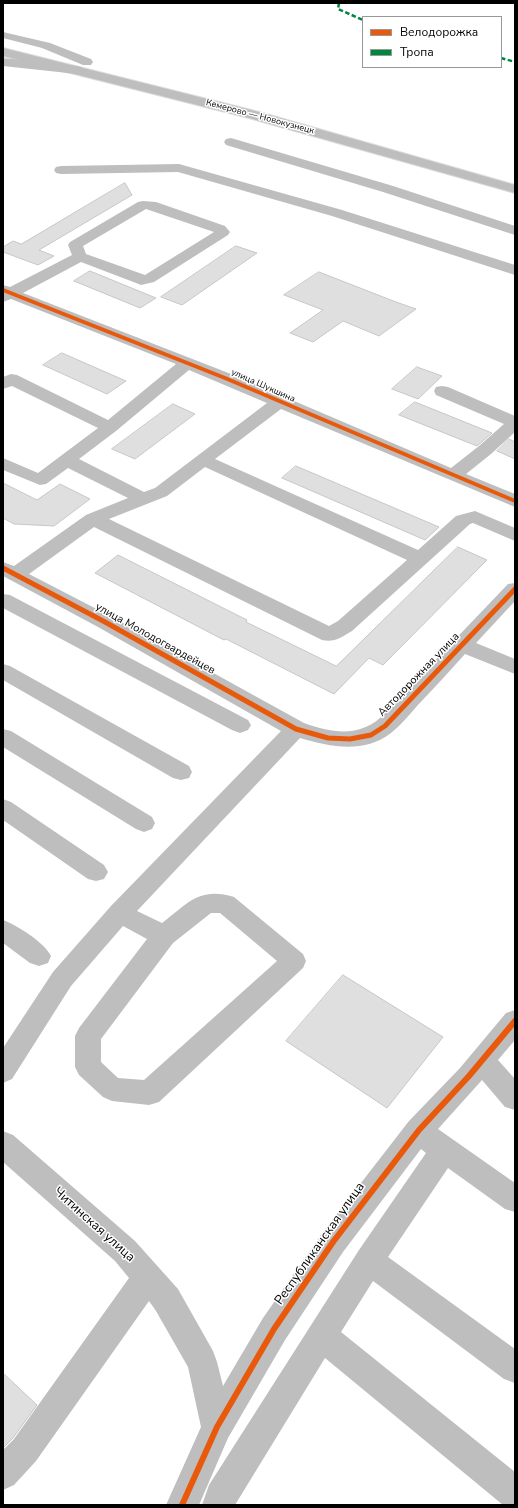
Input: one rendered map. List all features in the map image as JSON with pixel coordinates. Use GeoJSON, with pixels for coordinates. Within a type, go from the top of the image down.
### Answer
{"type":"FeatureCollection","features":[{"type":"Feature","properties":{"kind":"main road"},"geometry":{"type":"LineString","coordinates":[[3,35],[46,45],[84,66]]}},
{"type":"Feature","properties":{"kind":"main road","name":"Кемерово — Новокузнецк"},"geometry":{"type":"LineString","coordinates":[[3,42],[515,189]]}},
{"type":"Feature","properties":{"kind":"main road","name":"Кемерово — Новокузнецк"},"geometry":{"type":"LineString","coordinates":[[3,52],[84,66],[272,107]]}},
{"type":"Feature","properties":{"kind":"main road"},"geometry":{"type":"LineString","coordinates":[[3,62],[84,66]]}},
{"type":"Feature","properties":{"kind":"main road"},"geometry":{"type":"LineString","coordinates":[[231,142],[388,189],[515,231]]}},
{"type":"Feature","properties":{"kind":"main road"},"geometry":{"type":"LineString","coordinates":[[61,170],[179,168],[338,213],[515,270]]}},
{"type":"Feature","properties":{"kind":"main road"},"geometry":{"type":"LineString","coordinates":[[5,293],[80,257],[141,280],[149,279],[223,232],[220,229],[151,205],[143,205],[75,244],[80,257]]}},
{"type":"Feature","properties":{"kind":"main road","name":"улица Шукшина"},"geometry":{"type":"LineString","coordinates":[[5,293],[225,378],[278,402],[454,474],[515,501]]}},
{"type":"Feature","properties":{"kind":"main road"},"geometry":{"type":"LineString","coordinates":[[3,463],[40,480],[110,427],[186,364]]}},
{"type":"Feature","properties":{"kind":"main road"},"geometry":{"type":"LineString","coordinates":[[3,384],[11,379],[110,427]]}},
{"type":"Feature","properties":{"kind":"main road"},"geometry":{"type":"LineString","coordinates":[[442,391],[515,423],[485,450],[454,474]]}},
{"type":"Feature","properties":{"kind":"main road"},"geometry":{"type":"LineString","coordinates":[[9,572],[93,519],[161,492],[278,402]]}},
{"type":"Feature","properties":{"kind":"main road"},"geometry":{"type":"LineString","coordinates":[[66,460],[144,499]]}},
{"type":"Feature","properties":{"kind":"main road"},"geometry":{"type":"LineString","coordinates":[[203,460],[420,558]]}},
{"type":"Feature","properties":{"kind":"main road"},"geometry":{"type":"LineString","coordinates":[[93,519],[329,635],[345,626],[463,520],[475,517],[515,535]]}},
{"type":"Feature","properties":{"kind":"main road","name":"улица Молодогвардейцев"},"geometry":{"type":"LineString","coordinates":[[9,572],[296,729]]}},
{"type":"Feature","properties":{"kind":"main road","name":"Автодорожная улица"},"geometry":{"type":"LineString","coordinates":[[296,729],[322,737],[341,740],[370,735],[380,730],[515,588]]}},
{"type":"Feature","properties":{"kind":"main road"},"geometry":{"type":"LineString","coordinates":[[3,600],[240,725]]}},
{"type":"Feature","properties":{"kind":"main road"},"geometry":{"type":"LineString","coordinates":[[462,645],[515,667]]}},
{"type":"Feature","properties":{"kind":"main road"},"geometry":{"type":"LineString","coordinates":[[3,671],[181,772]]}},
{"type":"Feature","properties":{"kind":"main road"},"geometry":{"type":"LineString","coordinates":[[3,1072],[62,979],[120,913],[296,729]]}},
{"type":"Feature","properties":{"kind":"main road"},"geometry":{"type":"LineString","coordinates":[[3,737],[144,823]]}},
{"type":"Feature","properties":{"kind":"main road"},"geometry":{"type":"LineString","coordinates":[[3,808],[96,872]]}},
{"type":"Feature","properties":{"kind":"main road"},"geometry":{"type":"LineString","coordinates":[[206,903],[225,904],[294,961],[149,1093],[112,1089],[88,1067],[88,1036],[164,936],[206,903]]}},
{"type":"Feature","properties":{"kind":"main road"},"geometry":{"type":"LineString","coordinates":[[120,913],[164,936]]}},
{"type":"Feature","properties":{"kind":"main road"},"geometry":{"type":"LineString","coordinates":[[3,930],[39,956]]}},
{"type":"Feature","properties":{"kind":"main road","name":"Республиканская улица"},"geometry":{"type":"LineString","coordinates":[[182,1505],[217,1427],[274,1329],[320,1261],[396,1158],[419,1130],[469,1076],[515,1021]]}},
{"type":"Feature","properties":{"kind":"main road"},"geometry":{"type":"LineString","coordinates":[[481,1060],[515,1098]]}},
{"type":"Feature","properties":{"kind":"main road"},"geometry":{"type":"LineString","coordinates":[[419,1130],[444,1150],[515,1198]]}},
{"type":"Feature","properties":{"kind":"main road","name":"Читинская улица"},"geometry":{"type":"LineString","coordinates":[[3,1144],[125,1251],[167,1300],[202,1362],[217,1427]]}},
{"type":"Feature","properties":{"kind":"main road"},"geometry":{"type":"LineString","coordinates":[[218,1505],[221,1497],[321,1335],[369,1260],[444,1150]]}},
{"type":"Feature","properties":{"kind":"main road"},"geometry":{"type":"LineString","coordinates":[[369,1260],[515,1368]]}},
{"type":"Feature","properties":{"kind":"main road"},"geometry":{"type":"LineString","coordinates":[[3,1474],[25,1450],[148,1278]]}},
{"type":"Feature","properties":{"kind":"main road"},"geometry":{"type":"LineString","coordinates":[[321,1335],[515,1493]]}},
{"type":"Feature","properties":{"kind":"building"},"geometry":{"type":"Polygon","coordinates":[[[125,183],[132,195],[39,250],[54,256],[38,265],[3,252],[3,247],[13,241],[21,244],[125,183]]]}},
{"type":"Feature","properties":{"kind":"building"},"geometry":{"type":"Polygon","coordinates":[[[236,246],[257,253],[182,305],[161,297],[236,246]]]}},
{"type":"Feature","properties":{"kind":"building"},"geometry":{"type":"Polygon","coordinates":[[[90,271],[156,298],[140,308],[74,281],[90,271]]]}},
{"type":"Feature","properties":{"kind":"building"},"geometry":{"type":"Polygon","coordinates":[[[319,272],[416,309],[379,336],[343,321],[313,342],[290,333],[323,310],[284,295],[319,272]]]}},
{"type":"Feature","properties":{"kind":"building"},"geometry":{"type":"Polygon","coordinates":[[[62,353],[126,381],[107,394],[43,365],[62,353]]]}},
{"type":"Feature","properties":{"kind":"building"},"geometry":{"type":"Polygon","coordinates":[[[417,367],[442,376],[418,399],[392,389],[417,367]]]}},
{"type":"Feature","properties":{"kind":"building"},"geometry":{"type":"Polygon","coordinates":[[[415,402],[492,433],[477,446],[399,415],[415,402]]]}},
{"type":"Feature","properties":{"kind":"building"},"geometry":{"type":"Polygon","coordinates":[[[173,404],[195,414],[135,459],[112,449],[173,404]]]}},
{"type":"Feature","properties":{"kind":"building"},"geometry":{"type":"Polygon","coordinates":[[[509,439],[515,442],[515,459],[497,451],[509,439]]]}},
{"type":"Feature","properties":{"kind":"building"},"geometry":{"type":"Polygon","coordinates":[[[296,466],[439,527],[425,540],[282,478],[296,466]]]}},
{"type":"Feature","properties":{"kind":"building"},"geometry":{"type":"Polygon","coordinates":[[[3,483],[37,500],[60,484],[90,499],[54,526],[14,524],[3,518],[3,483]]]}},
{"type":"Feature","properties":{"kind":"building"},"geometry":{"type":"Polygon","coordinates":[[[458,547],[487,560],[383,665],[369,658],[334,694],[226,639],[224,640],[95,573],[118,555],[247,620],[246,622],[336,666],[458,547]]]}},
{"type":"Feature","properties":{"kind":"building"},"geometry":{"type":"Polygon","coordinates":[[[343,975],[443,1037],[387,1108],[286,1041],[343,975]]]}},
{"type":"Feature","properties":{"kind":"building"},"geometry":{"type":"Polygon","coordinates":[[[3,1373],[37,1405],[13,1438],[3,1448],[3,1373]]]}},
{"type":"Feature","properties":{"kind":"marked path"},"geometry":{"type":"LineString","coordinates":[[339,3],[338,9],[362,20]]}},
{"type":"Feature","properties":{"kind":"marked path"},"geometry":{"type":"LineString","coordinates":[[502,58],[515,62]]}},
{"type":"Feature","properties":{"kind":"cycle path"},"geometry":{"type":"LineString","coordinates":[[3,290],[225,378],[515,501]]}},
{"type":"Feature","properties":{"kind":"cycle path"},"geometry":{"type":"LineString","coordinates":[[3,568],[105,622],[296,729],[328,738],[339,739],[361,738],[371,735],[385,726],[515,589]]}},
{"type":"Feature","properties":{"kind":"cycle path"},"geometry":{"type":"LineString","coordinates":[[182,1505],[217,1427],[274,1329],[333,1242],[419,1130],[469,1076],[515,1021]]}}]}
